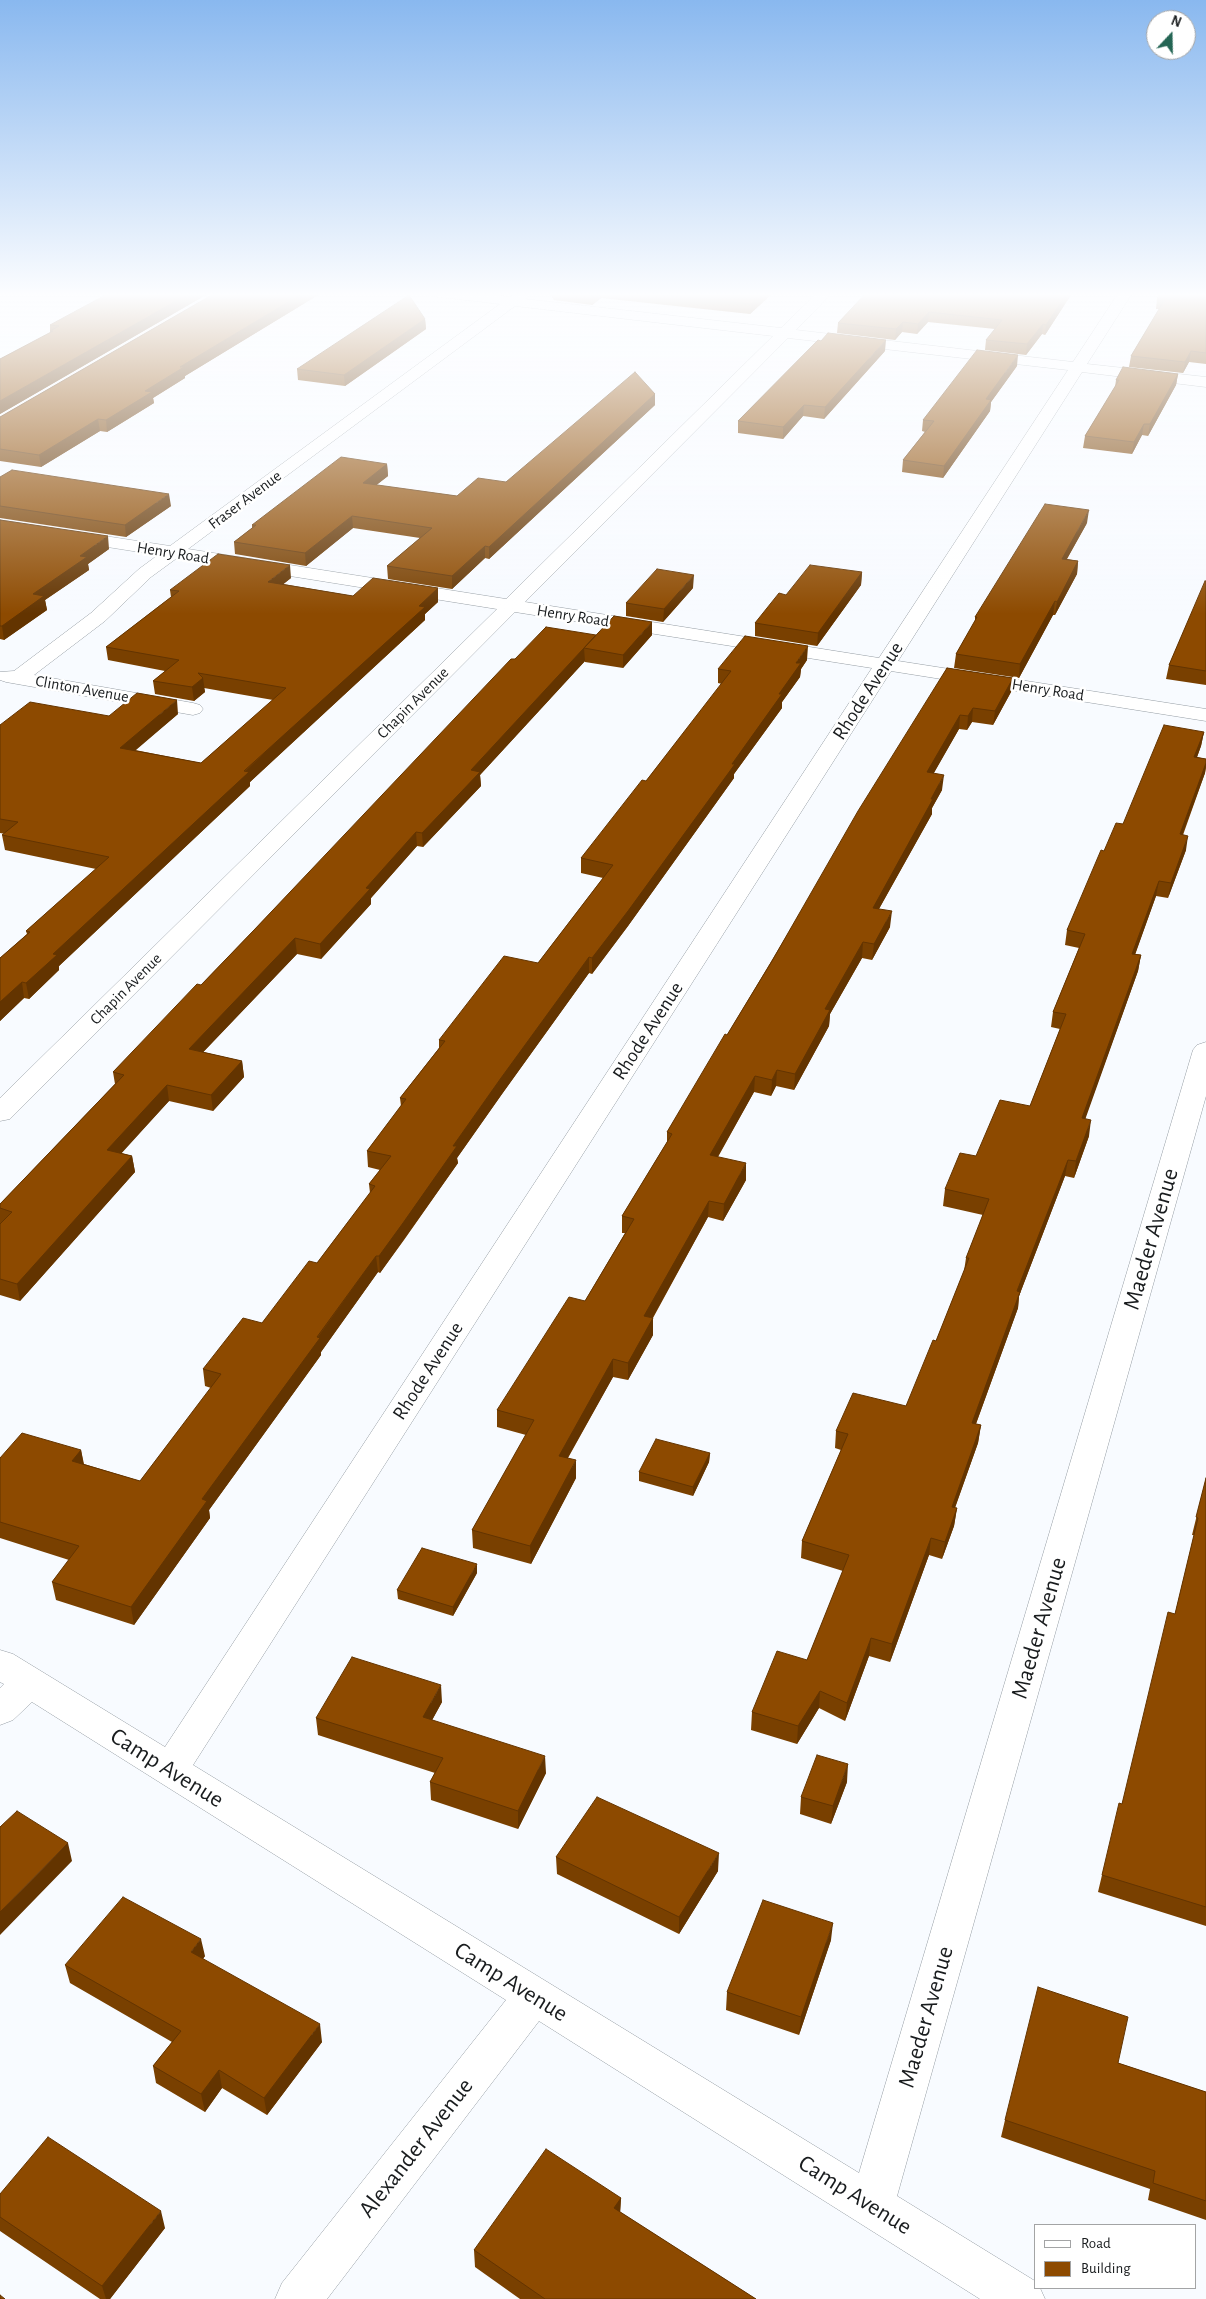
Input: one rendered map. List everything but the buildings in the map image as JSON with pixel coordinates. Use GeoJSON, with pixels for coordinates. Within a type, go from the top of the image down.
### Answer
{"type":"FeatureCollection","features":[{"type":"Feature","properties":{"kind":"street","name":"Fraser Avenue"},"geometry":{"type":"LineString","coordinates":[[9,677],[98,618],[145,573],[381,399]]}},
{"type":"Feature","properties":{"kind":"street","name":"Chapin Avenue"},"geometry":{"type":"LineString","coordinates":[[0,1113],[718,399]]}},
{"type":"Feature","properties":{"kind":"street","name":"Rhode Avenue"},"geometry":{"type":"LineString","coordinates":[[170,1770],[1057,399]]}},
{"type":"Feature","properties":{"kind":"street","name":"Henry Road"},"geometry":{"type":"LineString","coordinates":[[0,526],[1206,715]]}},
{"type":"Feature","properties":{"kind":"street","name":"Clinton Avenue"},"geometry":{"type":"LineString","coordinates":[[9,677],[193,709]]}},
{"type":"Feature","properties":{"kind":"street","name":"Maeder Avenue"},"geometry":{"type":"LineString","coordinates":[[872,2206],[1206,1050]]}},
{"type":"Feature","properties":{"kind":"street","name":"Camp Avenue"},"geometry":{"type":"LineString","coordinates":[[15,1673],[1022,2299]]}},
{"type":"Feature","properties":{"kind":"street"},"geometry":{"type":"LineString","coordinates":[[0,1710],[15,1673]]}},
{"type":"Feature","properties":{"kind":"street","name":"Alexander Avenue"},"geometry":{"type":"LineString","coordinates":[[298,2299],[534,1996]]}}]}
